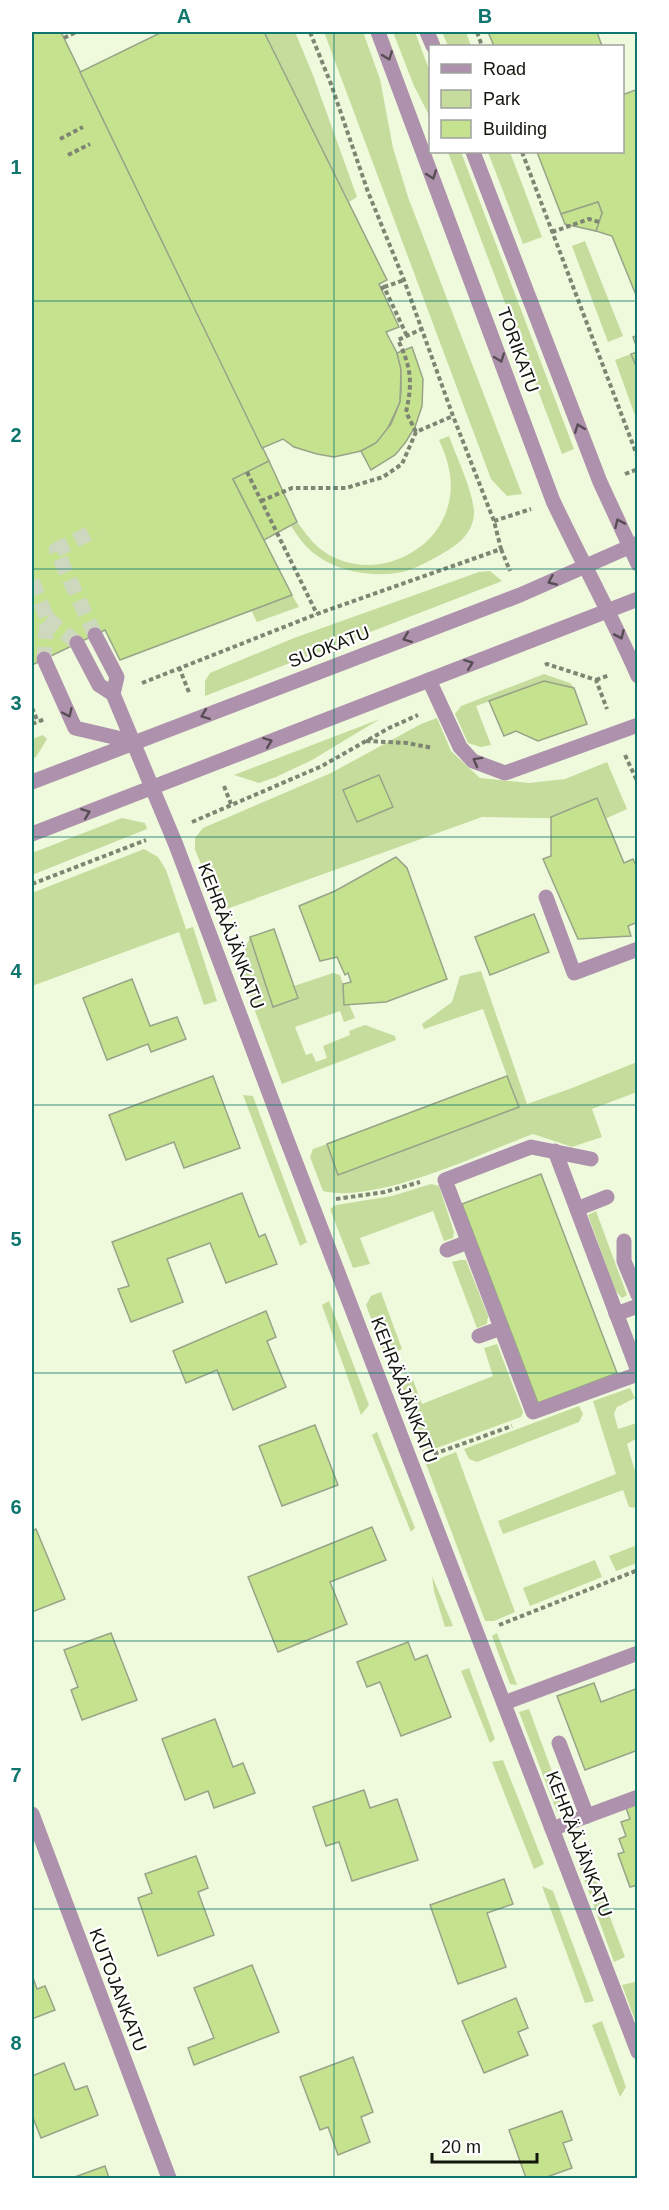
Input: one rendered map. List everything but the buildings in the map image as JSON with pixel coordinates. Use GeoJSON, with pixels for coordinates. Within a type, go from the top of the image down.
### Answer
{"type":"FeatureCollection","features":[{"type":"Feature","properties":{"kind":"street","name":"TORIKATU"},"geometry":{"type":"LineString","coordinates":[[378,32],[551,495],[638,675]]}},
{"type":"Feature","properties":{"kind":"street","name":"TORIKATU"},"geometry":{"type":"LineString","coordinates":[[473,153],[600,482],[634,545],[638,564]]}},
{"type":"Feature","properties":{"kind":"street","name":"SUOKATU"},"geometry":{"type":"LineString","coordinates":[[32,782],[520,595],[634,545]]}},
{"type":"Feature","properties":{"kind":"street"},"geometry":{"type":"LineString","coordinates":[[32,834],[638,599]]}},
{"type":"Feature","properties":{"kind":"street"},"geometry":{"type":"LineString","coordinates":[[77,643],[99,685],[113,694],[117,677],[96,635]]}},
{"type":"Feature","properties":{"kind":"street"},"geometry":{"type":"LineString","coordinates":[[44,659],[75,728],[135,742]]}},
{"type":"Feature","properties":{"kind":"street"},"geometry":{"type":"LineString","coordinates":[[429,680],[460,747],[473,760],[504,773],[638,725]]}},
{"type":"Feature","properties":{"kind":"street","name":"KEHRÄÄJÄNKATU"},"geometry":{"type":"LineString","coordinates":[[113,694],[170,830],[312,1206],[638,2052]]}},
{"type":"Feature","properties":{"kind":"street"},"geometry":{"type":"LineString","coordinates":[[546,897],[574,974],[638,949]]}},
{"type":"Feature","properties":{"kind":"street"},"geometry":{"type":"LineString","coordinates":[[555,1151],[638,1373],[533,1412],[445,1180],[531,1147],[555,1151],[591,1159]]}},
{"type":"Feature","properties":{"kind":"street"},"geometry":{"type":"LineString","coordinates":[[577,1209],[607,1197]]}},
{"type":"Feature","properties":{"kind":"street"},"geometry":{"type":"LineString","coordinates":[[624,1241],[624,1261],[638,1295]]}},
{"type":"Feature","properties":{"kind":"street"},"geometry":{"type":"LineString","coordinates":[[447,1250],[468,1242]]}},
{"type":"Feature","properties":{"kind":"street"},"geometry":{"type":"LineString","coordinates":[[616,1314],[638,1306]]}},
{"type":"Feature","properties":{"kind":"street"},"geometry":{"type":"LineString","coordinates":[[479,1336],[501,1328]]}},
{"type":"Feature","properties":{"kind":"street"},"geometry":{"type":"LineString","coordinates":[[504,1703],[638,1653]]}},
{"type":"Feature","properties":{"kind":"street"},"geometry":{"type":"LineString","coordinates":[[559,1743],[587,1816]]}},
{"type":"Feature","properties":{"kind":"street"},"geometry":{"type":"LineString","coordinates":[[552,1829],[638,1797]]}},
{"type":"Feature","properties":{"kind":"street","name":"KUTOJANKATU"},"geometry":{"type":"LineString","coordinates":[[32,1814],[169,2178]]}},
{"type":"Feature","properties":{"kind":"path"},"geometry":{"type":"LineString","coordinates":[[64,38],[76,32]]}},
{"type":"Feature","properties":{"kind":"path"},"geometry":{"type":"LineString","coordinates":[[113,694],[317,614],[501,549],[494,521],[404,280],[368,192],[331,84],[309,32]]}},
{"type":"Feature","properties":{"kind":"path"},"geometry":{"type":"LineString","coordinates":[[60,139],[83,127]]}},
{"type":"Feature","properties":{"kind":"path"},"geometry":{"type":"LineString","coordinates":[[68,155],[90,144]]}},
{"type":"Feature","properties":{"kind":"path"},"geometry":{"type":"LineString","coordinates":[[522,153],[638,458]]}},
{"type":"Feature","properties":{"kind":"path"},"geometry":{"type":"LineString","coordinates":[[552,232],[588,219],[599,222]]}},
{"type":"Feature","properties":{"kind":"path"},"geometry":{"type":"LineString","coordinates":[[404,280],[383,288],[406,336]]}},
{"type":"Feature","properties":{"kind":"path"},"geometry":{"type":"LineString","coordinates":[[416,432],[406,412],[410,393],[410,372],[398,339],[422,328]]}},
{"type":"Feature","properties":{"kind":"path"},"geometry":{"type":"LineString","coordinates":[[261,501],[292,488],[346,488],[383,477],[402,464],[416,432],[453,416]]}},
{"type":"Feature","properties":{"kind":"path"},"geometry":{"type":"LineString","coordinates":[[247,472],[317,614]]}},
{"type":"Feature","properties":{"kind":"path"},"geometry":{"type":"LineString","coordinates":[[537,668],[547,664],[596,680],[616,733]]}},
{"type":"Feature","properties":{"kind":"path"},"geometry":{"type":"LineString","coordinates":[[32,884],[170,830],[322,766],[389,728],[441,705]]}},
{"type":"Feature","properties":{"kind":"path"},"geometry":{"type":"LineString","coordinates":[[32,708],[38,722]]}},
{"type":"Feature","properties":{"kind":"path"},"geometry":{"type":"LineString","coordinates":[[32,724],[67,711]]}},
{"type":"Feature","properties":{"kind":"path"},"geometry":{"type":"LineString","coordinates":[[365,741],[407,743],[440,749],[473,760]]}},
{"type":"Feature","properties":{"kind":"path"},"geometry":{"type":"LineString","coordinates":[[312,1206],[327,1200],[356,1198],[425,1181],[445,1180]]}},
{"type":"Feature","properties":{"kind":"path"},"geometry":{"type":"LineString","coordinates":[[411,1462],[524,1421],[533,1412]]}},
{"type":"Feature","properties":{"kind":"path"},"geometry":{"type":"LineString","coordinates":[[477,1633],[638,1570]]}},
{"type":"Feature","properties":{"kind":"green space"},"geometry":{"type":"Polygon","coordinates":[[[264,32],[295,32],[357,197],[349,202],[264,32]]]}},
{"type":"Feature","properties":{"kind":"green space"},"geometry":{"type":"Polygon","coordinates":[[[324,32],[363,32],[380,79],[393,148],[408,197],[522,494],[507,496],[491,479],[324,32]]]}},
{"type":"Feature","properties":{"kind":"green space"},"geometry":{"type":"Polygon","coordinates":[[[393,32],[415,32],[429,69],[429,115],[414,86],[393,32]]]}},
{"type":"Feature","properties":{"kind":"green space"},"geometry":{"type":"Polygon","coordinates":[[[442,32],[466,32],[471,45],[448,45],[442,32]]]}},
{"type":"Feature","properties":{"kind":"green space"},"geometry":{"type":"Polygon","coordinates":[[[448,153],[461,153],[574,449],[562,454],[448,153]]]}},
{"type":"Feature","properties":{"kind":"green space"},"geometry":{"type":"Polygon","coordinates":[[[488,153],[510,153],[542,237],[523,244],[488,153]]]}},
{"type":"Feature","properties":{"kind":"green space"},"geometry":{"type":"Polygon","coordinates":[[[585,241],[623,336],[608,342],[572,246],[585,241]]]}},
{"type":"Feature","properties":{"kind":"green space"},"geometry":{"type":"Polygon","coordinates":[[[631,354],[637,371],[637,421],[615,360],[631,354]]]}},
{"type":"Feature","properties":{"kind":"green space"},"geometry":{"type":"Polygon","coordinates":[[[449,436],[468,486],[474,515],[467,534],[440,555],[402,572],[366,574],[354,572],[331,564],[311,551],[291,526],[297,522],[318,547],[336,558],[355,564],[376,564],[396,560],[414,551],[430,538],[442,522],[449,502],[451,485],[449,470],[439,440],[449,436]]]}},
{"type":"Feature","properties":{"kind":"green space"},"geometry":{"type":"Polygon","coordinates":[[[490,571],[502,581],[205,696],[205,681],[210,673],[294,638],[479,572],[490,571]]]}},
{"type":"Feature","properties":{"kind":"green space"},"geometry":{"type":"Polygon","coordinates":[[[292,595],[299,607],[257,622],[251,610],[292,595]]]}},
{"type":"Feature","properties":{"kind":"green space"},"geometry":{"type":"Polygon","coordinates":[[[544,674],[570,683],[574,688],[544,682],[476,706],[491,745],[481,747],[468,743],[455,714],[461,706],[544,674]]]}},
{"type":"Feature","properties":{"kind":"green space"},"geometry":{"type":"Polygon","coordinates":[[[437,718],[451,751],[480,778],[529,783],[565,779],[607,762],[627,809],[605,819],[482,817],[221,911],[195,850],[195,838],[203,828],[331,773],[421,724],[437,718]]]}},
{"type":"Feature","properties":{"kind":"green space"},"geometry":{"type":"Polygon","coordinates":[[[380,719],[312,760],[276,777],[259,783],[234,775],[380,719]]]}},
{"type":"Feature","properties":{"kind":"green space"},"geometry":{"type":"Polygon","coordinates":[[[43,735],[47,739],[36,757],[32,759],[32,739],[43,735]]]}},
{"type":"Feature","properties":{"kind":"green space"},"geometry":{"type":"Polygon","coordinates":[[[122,818],[145,823],[147,829],[32,875],[32,853],[122,818]]]}},
{"type":"Feature","properties":{"kind":"green space"},"geometry":{"type":"Polygon","coordinates":[[[144,849],[158,857],[166,870],[186,929],[193,927],[217,1001],[204,1005],[179,932],[32,986],[32,893],[144,849]]]}},
{"type":"Feature","properties":{"kind":"green space"},"geometry":{"type":"Polygon","coordinates":[[[250,937],[273,1007],[298,998],[294,986],[333,973],[340,975],[344,1004],[349,1004],[355,1018],[344,1022],[340,1011],[295,1027],[306,1055],[312,1053],[316,1062],[327,1058],[323,1046],[350,1035],[349,1031],[365,1025],[395,1036],[396,1040],[282,1084],[238,965],[250,937]]]}},
{"type":"Feature","properties":{"kind":"green space"},"geometry":{"type":"Polygon","coordinates":[[[481,971],[527,1104],[637,1062],[637,1092],[592,1109],[602,1137],[572,1147],[533,1134],[458,1164],[399,1184],[345,1193],[323,1191],[310,1157],[313,1149],[327,1144],[338,1174],[507,1076],[483,1009],[424,1029],[422,1024],[452,1002],[460,976],[481,971]]]}},
{"type":"Feature","properties":{"kind":"green space"},"geometry":{"type":"Polygon","coordinates":[[[243,1095],[253,1096],[307,1242],[300,1246],[243,1095]]]}},
{"type":"Feature","properties":{"kind":"green space"},"geometry":{"type":"Polygon","coordinates":[[[431,1184],[439,1186],[454,1232],[453,1238],[444,1241],[433,1211],[360,1238],[370,1264],[353,1268],[330,1209],[336,1205],[392,1196],[431,1184]]]}},
{"type":"Feature","properties":{"kind":"green space"},"geometry":{"type":"Polygon","coordinates":[[[596,1211],[627,1295],[622,1298],[615,1290],[588,1215],[596,1211]]]}},
{"type":"Feature","properties":{"kind":"green space"},"geometry":{"type":"Polygon","coordinates":[[[466,1260],[488,1316],[487,1324],[477,1328],[452,1262],[466,1260]]]}},
{"type":"Feature","properties":{"kind":"green space"},"geometry":{"type":"Polygon","coordinates":[[[381,1292],[402,1349],[393,1353],[383,1350],[366,1305],[371,1296],[381,1292]]]}},
{"type":"Feature","properties":{"kind":"green space"},"geometry":{"type":"Polygon","coordinates":[[[329,1301],[369,1405],[361,1415],[322,1305],[329,1301]]]}},
{"type":"Feature","properties":{"kind":"green space"},"geometry":{"type":"Polygon","coordinates":[[[497,1344],[523,1412],[521,1417],[423,1453],[397,1385],[413,1380],[422,1404],[493,1376],[484,1348],[497,1344]]]}},
{"type":"Feature","properties":{"kind":"green space"},"geometry":{"type":"Polygon","coordinates":[[[630,1388],[635,1398],[617,1407],[614,1414],[618,1429],[637,1423],[637,1438],[627,1444],[637,1478],[637,1508],[629,1507],[623,1490],[503,1534],[498,1521],[616,1474],[593,1401],[630,1388]]]}},
{"type":"Feature","properties":{"kind":"green space"},"geometry":{"type":"Polygon","coordinates":[[[579,1406],[583,1414],[579,1422],[477,1462],[469,1459],[464,1449],[579,1406]]]}},
{"type":"Feature","properties":{"kind":"green space"},"geometry":{"type":"Polygon","coordinates":[[[377,1432],[415,1528],[411,1532],[372,1435],[377,1432]]]}},
{"type":"Feature","properties":{"kind":"green space"},"geometry":{"type":"Polygon","coordinates":[[[456,1452],[515,1612],[494,1621],[485,1621],[426,1464],[456,1452]]]}},
{"type":"Feature","properties":{"kind":"green space"},"geometry":{"type":"Polygon","coordinates":[[[637,1545],[637,1563],[616,1571],[609,1556],[637,1545]]]}},
{"type":"Feature","properties":{"kind":"green space"},"geometry":{"type":"Polygon","coordinates":[[[595,1560],[602,1577],[530,1606],[523,1588],[595,1560]]]}},
{"type":"Feature","properties":{"kind":"green space"},"geometry":{"type":"Polygon","coordinates":[[[432,1576],[453,1626],[445,1627],[432,1576]]]}},
{"type":"Feature","properties":{"kind":"green space"},"geometry":{"type":"Polygon","coordinates":[[[497,1633],[517,1685],[510,1684],[492,1636],[497,1633]]]}},
{"type":"Feature","properties":{"kind":"green space"},"geometry":{"type":"Polygon","coordinates":[[[469,1668],[495,1739],[490,1743],[461,1671],[469,1668]]]}},
{"type":"Feature","properties":{"kind":"green space"},"geometry":{"type":"Polygon","coordinates":[[[529,1709],[567,1812],[557,1812],[519,1712],[529,1709]]]}},
{"type":"Feature","properties":{"kind":"green space"},"geometry":{"type":"Polygon","coordinates":[[[503,1760],[544,1864],[534,1869],[492,1762],[503,1760]]]}},
{"type":"Feature","properties":{"kind":"green space"},"geometry":{"type":"Polygon","coordinates":[[[588,1859],[625,1957],[614,1962],[578,1862],[588,1859]]]}},
{"type":"Feature","properties":{"kind":"green space"},"geometry":{"type":"Polygon","coordinates":[[[542,1886],[553,1891],[594,2001],[585,2003],[542,1886]]]}},
{"type":"Feature","properties":{"kind":"green space"},"geometry":{"type":"Polygon","coordinates":[[[635,1982],[637,1989],[637,2026],[622,1985],[635,1982]]]}},
{"type":"Feature","properties":{"kind":"green space"},"geometry":{"type":"Polygon","coordinates":[[[602,2021],[626,2087],[620,2097],[592,2025],[602,2021]]]}},
{"type":"Feature","properties":{"kind":"tunnel"},"geometry":{"type":"LineString","coordinates":[[95,635],[56,550],[96,530]]}},
{"type":"Feature","properties":{"kind":"tunnel"},"geometry":{"type":"LineString","coordinates":[[32,581],[47,618],[44,659]]}},
{"type":"Feature","properties":{"kind":"tunnel"},"geometry":{"type":"LineString","coordinates":[[47,618],[77,643]]}}]}
